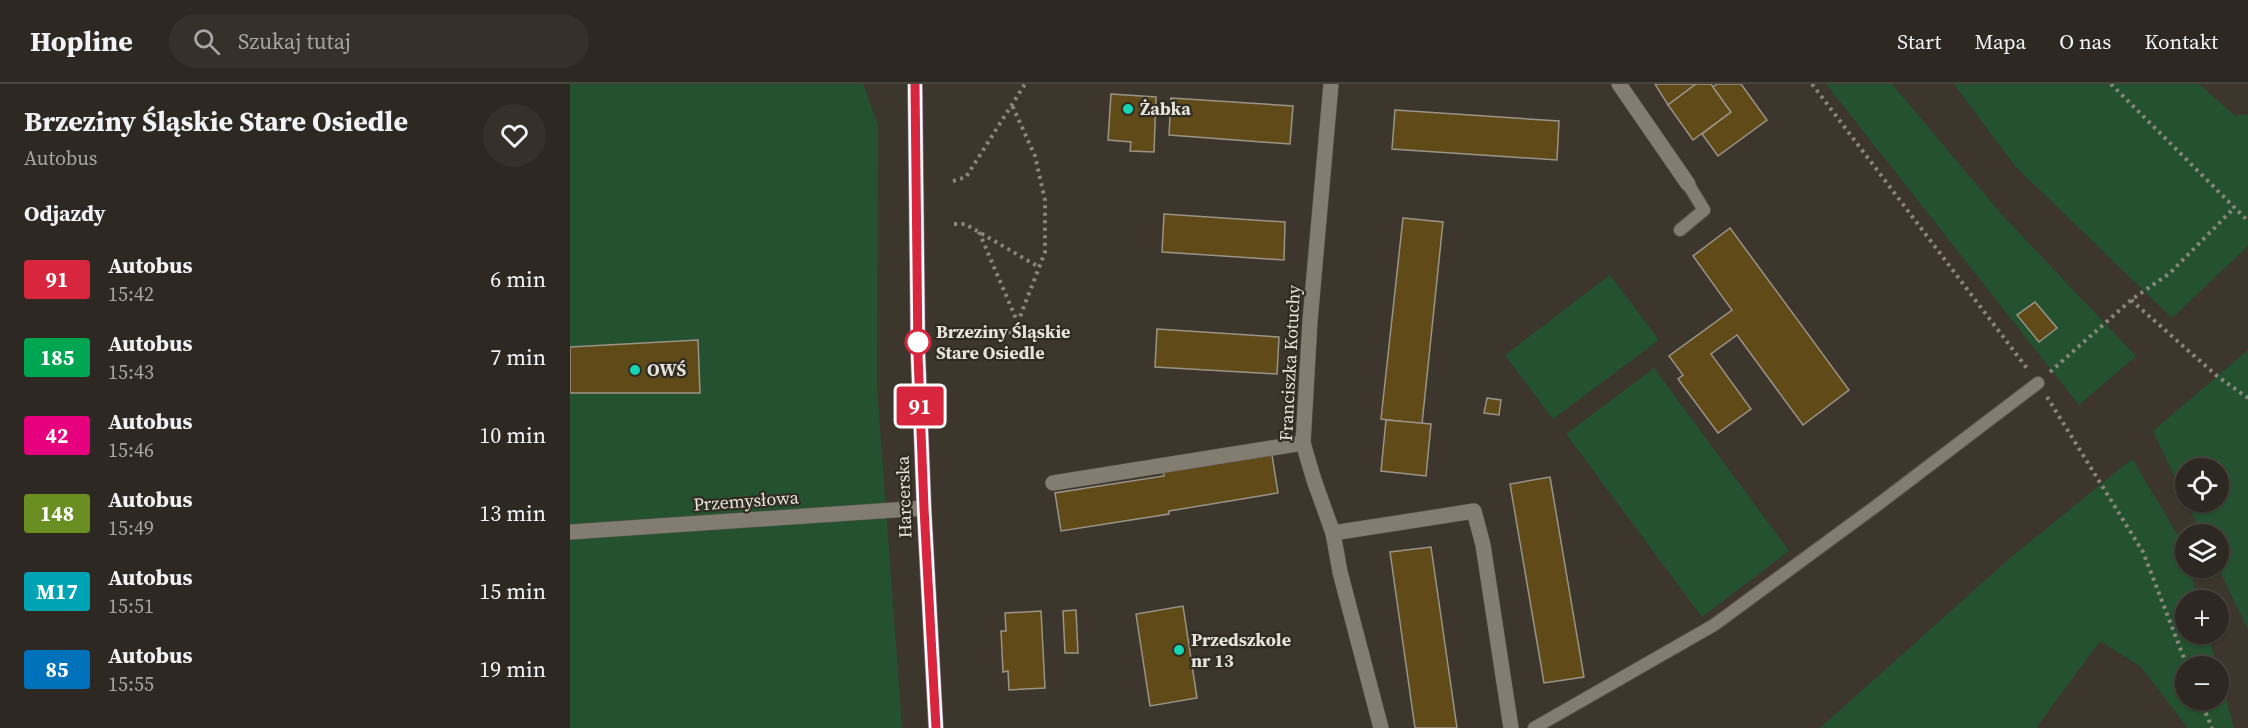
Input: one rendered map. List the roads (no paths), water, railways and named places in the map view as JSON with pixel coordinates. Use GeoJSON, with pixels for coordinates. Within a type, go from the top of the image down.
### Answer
{"type":"FeatureCollection","features":[{"type":"Feature","properties":{"kind":"main road","name":"Harcerska"},"geometry":{"type":"LineString","coordinates":[[915,84],[918,355],[936,728]]}},
{"type":"Feature","properties":{"kind":"street","name":"Franciszka Kotuchy"},"geometry":{"type":"LineString","coordinates":[[1331,84],[1310,321],[1303,443],[1333,533],[1340,572],[1381,728]]}},
{"type":"Feature","properties":{"kind":"street"},"geometry":{"type":"LineString","coordinates":[[1619,84],[1688,184]]}},
{"type":"Feature","properties":{"kind":"street"},"geometry":{"type":"LineString","coordinates":[[1053,483],[1303,443]]}},
{"type":"Feature","properties":{"kind":"street","name":"Przemysłowa"},"geometry":{"type":"LineString","coordinates":[[570,532],[924,508]]}},
{"type":"Feature","properties":{"kind":"street"},"geometry":{"type":"LineString","coordinates":[[1333,533],[1474,511],[1483,545],[1511,728]]}},
{"type":"Feature","properties":{"kind":"lane"},"geometry":{"type":"LineString","coordinates":[[1680,230],[1704,210],[1688,184]]}},
{"type":"Feature","properties":{"kind":"lane"},"geometry":{"type":"LineString","coordinates":[[1534,728],[1714,625],[2038,383]]}},
{"type":"Feature","properties":{"kind":"place","name":"Żabka"},"geometry":{"type":"Point","coordinates":[1128,109]}},
{"type":"Feature","properties":{"kind":"place","name":"Brzeziny Śląskie Stare Osiedle"},"geometry":{"type":"Point","coordinates":[918,342]}},
{"type":"Feature","properties":{"kind":"place","name":"OWŚ"},"geometry":{"type":"Point","coordinates":[635,370]}},
{"type":"Feature","properties":{"kind":"place","name":"Przedszkole nr 13"},"geometry":{"type":"Point","coordinates":[1179,650]}}]}
